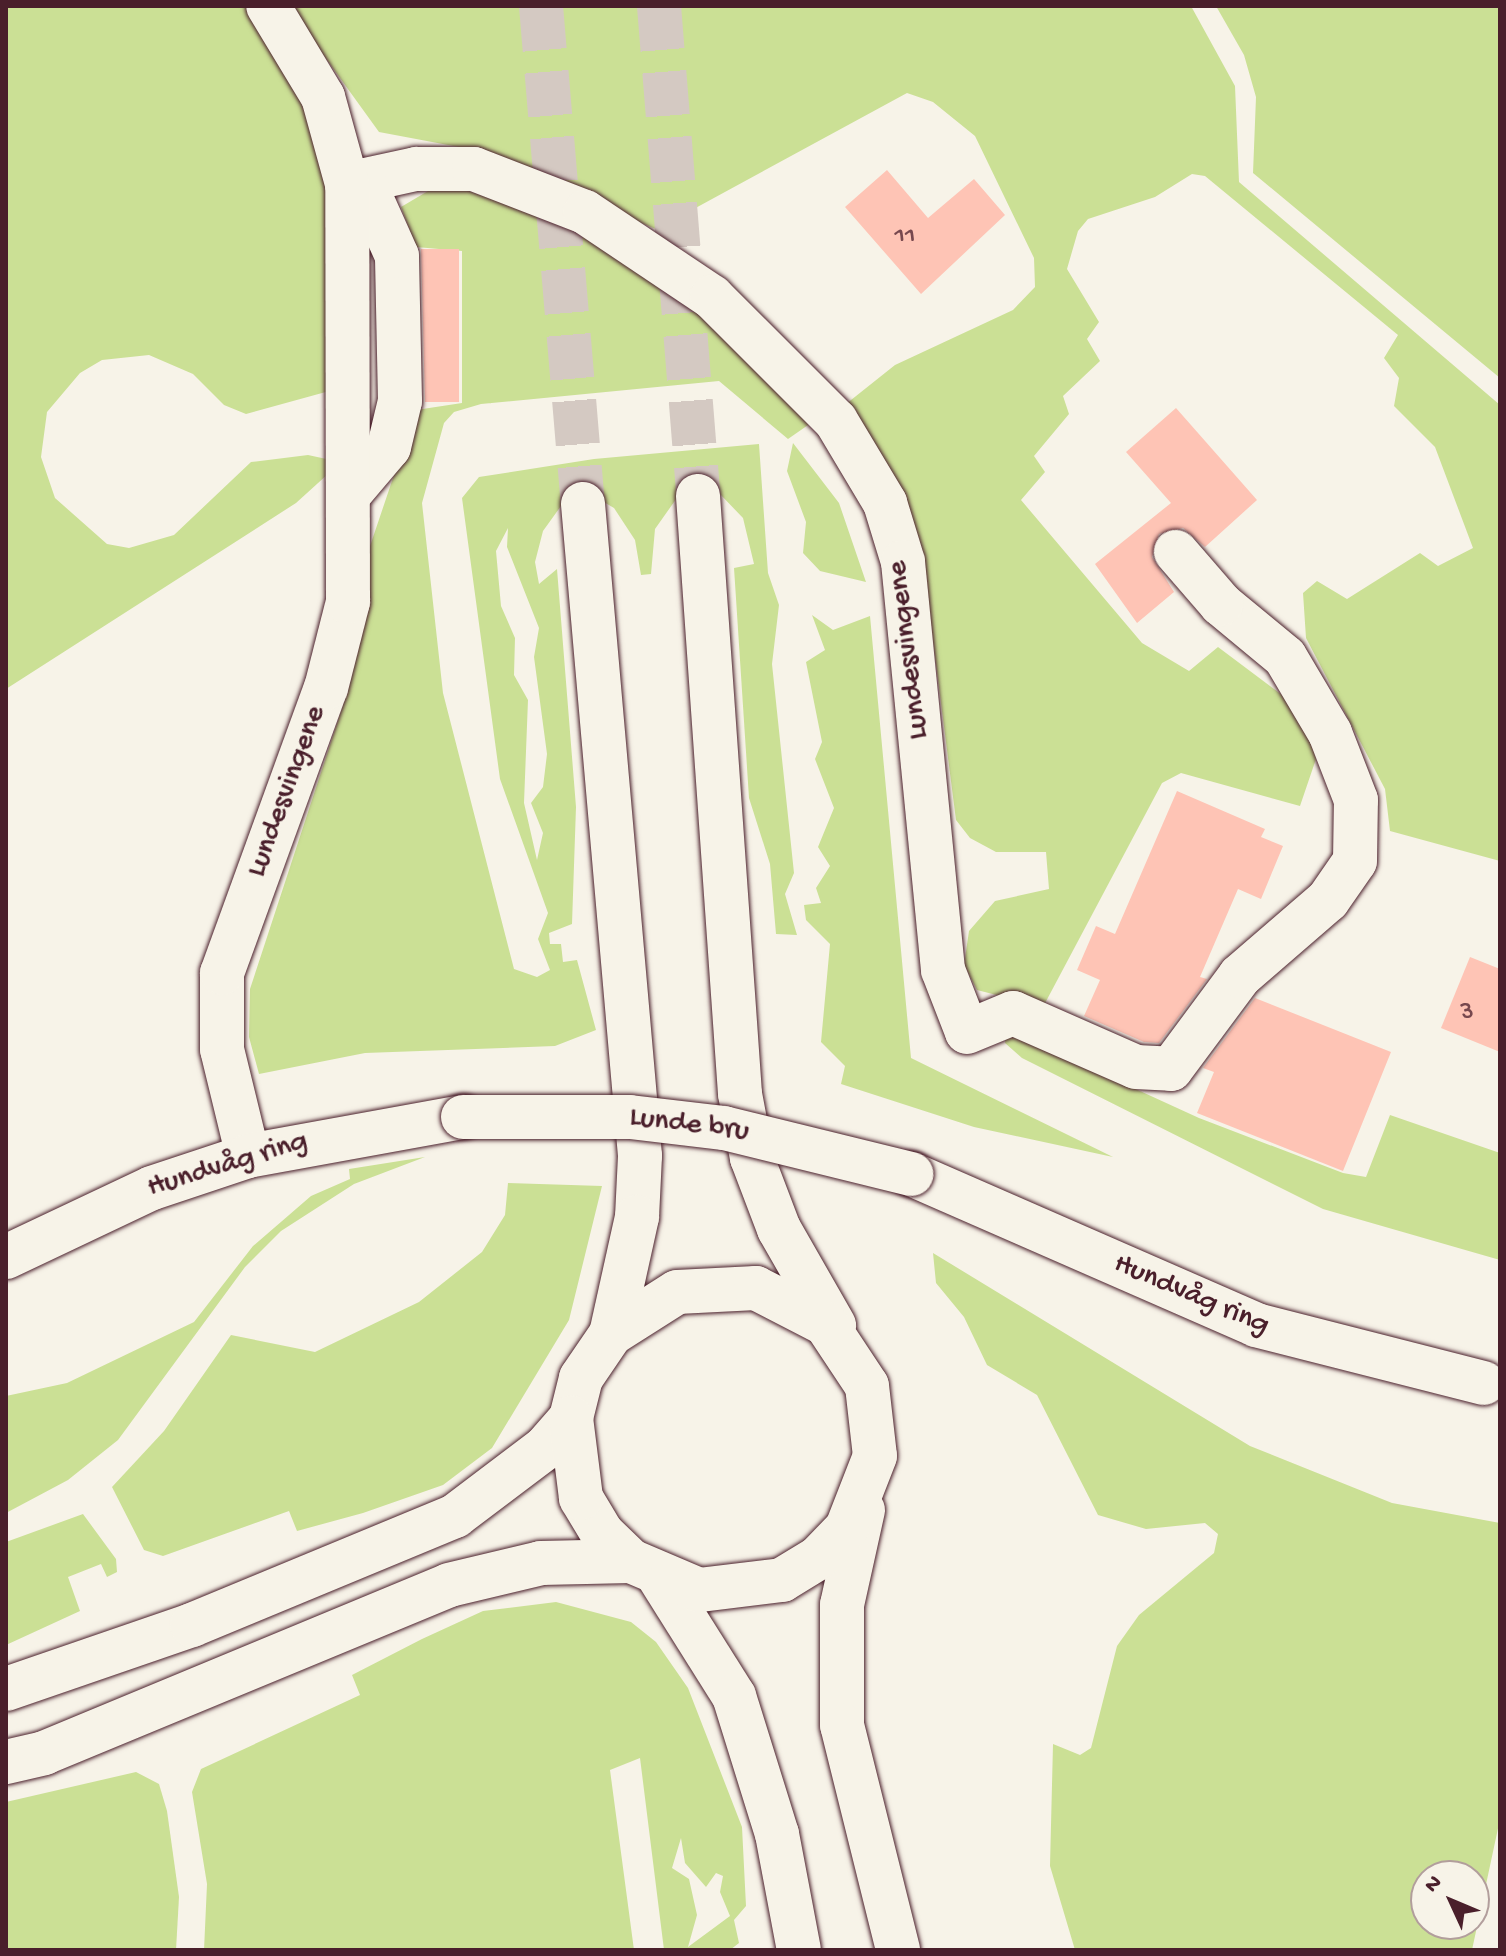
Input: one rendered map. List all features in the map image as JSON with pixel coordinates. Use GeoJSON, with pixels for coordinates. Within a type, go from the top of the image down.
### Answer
{"type":"FeatureCollection","features":[{"type":"Feature","properties":{"kind":"main road","name":"Lundesvingene"},"geometry":{"type":"LineString","coordinates":[[248,1156],[222,1049],[222,973],[339,642],[350,493],[355,182],[323,97],[268,6]]}},
{"type":"Feature","properties":{"kind":"main road","name":"Lundesvingene"},"geometry":{"type":"LineString","coordinates":[[355,182],[416,169],[474,169],[585,212],[739,320],[855,447],[885,503],[903,562],[943,970],[967,1032],[1013,1013],[1136,1067],[1171,1069],[1240,976],[1328,900],[1355,861],[1356,800],[1330,733],[1285,657],[1221,604],[1176,552]]}},
{"type":"Feature","properties":{"kind":"main road"},"geometry":{"type":"LineString","coordinates":[[698,496],[740,1094],[752,1158],[779,1229],[852,1354],[876,1420],[867,1490],[842,1605],[842,1725],[898,1950]]}},
{"type":"Feature","properties":{"kind":"main road"},"geometry":{"type":"LineString","coordinates":[[583,504],[640,1156],[637,1217],[611,1334],[581,1378],[571,1418],[581,1498],[645,1569],[734,1696],[777,1834],[799,1950]]}},
{"type":"Feature","properties":{"kind":"main road","name":"Lunde bru"},"geometry":{"type":"LineString","coordinates":[[463,1117],[587,1115],[724,1128],[911,1174]]}},
{"type":"Feature","properties":{"kind":"main road","name":"Hundvåg ring"},"geometry":{"type":"LineString","coordinates":[[6,1257],[152,1188],[248,1156],[463,1117]]}},
{"type":"Feature","properties":{"kind":"main road","name":"Hundvåg ring"},"geometry":{"type":"LineString","coordinates":[[911,1174],[1256,1325],[1484,1383]]}},
{"type":"Feature","properties":{"kind":"main road"},"geometry":{"type":"LineString","coordinates":[[611,1334],[677,1292],[743,1287],[793,1302],[852,1354]]}},
{"type":"Feature","properties":{"kind":"main road"},"geometry":{"type":"LineString","coordinates":[[6,1689],[192,1625],[455,1516],[524,1470],[571,1418]]}},
{"type":"Feature","properties":{"kind":"main road"},"geometry":{"type":"LineString","coordinates":[[6,1762],[44,1753],[464,1580],[541,1563],[645,1569],[699,1590],[782,1580],[847,1528],[867,1490]]}},
{"type":"Feature","properties":{"kind":"green space"},"geometry":{"type":"Polygon","coordinates":[[[6,6],[244,6],[260,22],[306,101],[328,189],[333,390],[246,414],[224,405],[193,374],[149,355],[102,360],[80,373],[47,412],[41,457],[55,498],[107,544],[129,548],[174,535],[251,462],[308,455],[331,460],[328,474],[296,503],[6,689],[6,6]]]}},
{"type":"Feature","properties":{"kind":"green space"},"geometry":{"type":"Polygon","coordinates":[[[288,6],[1191,6],[1235,86],[1239,182],[1500,405],[1500,861],[1390,831],[1385,789],[1306,638],[1303,593],[1317,581],[1347,599],[1420,553],[1438,566],[1473,548],[1435,447],[1394,406],[1399,378],[1384,358],[1398,335],[1205,176],[1192,174],[1155,197],[1088,219],[1078,231],[1067,269],[1099,322],[1087,339],[1100,361],[1063,396],[1069,414],[1034,456],[1045,472],[1021,500],[1142,643],[1189,671],[1218,647],[1282,695],[1307,727],[1316,759],[1300,806],[1181,773],[1162,783],[1043,1007],[977,990],[964,965],[969,931],[995,901],[1049,889],[1046,852],[996,852],[970,838],[956,820],[928,602],[846,404],[895,365],[1013,310],[1035,287],[1034,258],[975,136],[933,102],[907,93],[690,211],[697,222],[686,227],[658,230],[464,148],[379,132],[288,6]]]}},
{"type":"Feature","properties":{"kind":"green space"},"geometry":{"type":"Polygon","coordinates":[[[1216,6],[1500,6],[1500,378],[1253,173],[1256,97],[1244,55],[1216,6]]]}},
{"type":"Feature","properties":{"kind":"green space"},"geometry":{"type":"Polygon","coordinates":[[[461,188],[571,228],[689,304],[811,423],[788,439],[719,381],[481,404],[454,412],[444,423],[422,503],[443,693],[514,969],[537,977],[550,970],[538,939],[548,913],[500,779],[462,498],[479,477],[594,459],[759,444],[768,573],[779,605],[772,664],[794,873],[785,894],[797,935],[776,934],[770,864],[749,798],[734,568],[754,564],[743,518],[718,492],[679,495],[655,529],[651,574],[641,575],[635,540],[614,508],[597,498],[561,506],[543,531],[535,562],[539,584],[557,569],[576,807],[572,924],[549,933],[550,944],[561,944],[563,962],[577,960],[596,1030],[555,1046],[365,1053],[259,1074],[249,1037],[250,989],[350,684],[367,555],[416,410],[462,403],[462,251],[416,247],[401,207],[428,191],[461,188]],[[508,528],[496,551],[501,606],[515,638],[514,675],[528,700],[524,803],[537,860],[543,833],[531,803],[543,787],[547,754],[534,657],[539,628],[507,547],[508,528]]]}},
{"type":"Feature","properties":{"kind":"green space"},"geometry":{"type":"Polygon","coordinates":[[[793,443],[839,503],[866,582],[820,571],[803,553],[806,522],[787,471],[793,443]]]}},
{"type":"Feature","properties":{"kind":"green space"},"geometry":{"type":"Polygon","coordinates":[[[812,615],[833,630],[870,616],[911,1058],[1113,1157],[974,1127],[841,1084],[845,1066],[821,1042],[830,944],[806,920],[804,905],[821,903],[816,888],[830,866],[818,847],[834,808],[815,759],[822,742],[806,662],[825,650],[812,615]]]}},
{"type":"Feature","properties":{"kind":"green space"},"geometry":{"type":"Polygon","coordinates":[[[1007,1030],[1199,1118],[1343,1173],[1366,1177],[1390,1115],[1500,1153],[1500,1260],[1323,1209],[1022,1058],[1005,1043],[1007,1030]]]}},
{"type":"Feature","properties":{"kind":"green space"},"geometry":{"type":"Polygon","coordinates":[[[425,1157],[354,1184],[281,1231],[245,1267],[118,1440],[68,1480],[6,1513],[6,1396],[67,1383],[194,1322],[253,1246],[311,1196],[350,1179],[349,1169],[425,1157]]]}},
{"type":"Feature","properties":{"kind":"green space"},"geometry":{"type":"Polygon","coordinates":[[[508,1183],[602,1186],[569,1320],[492,1448],[443,1485],[363,1513],[297,1531],[289,1511],[163,1556],[144,1550],[112,1487],[164,1431],[231,1335],[315,1352],[419,1302],[482,1252],[505,1215],[508,1183]]]}},
{"type":"Feature","properties":{"kind":"green space"},"geometry":{"type":"Polygon","coordinates":[[[933,1253],[1250,1446],[1392,1503],[1500,1523],[1500,1819],[1490,1866],[1490,1860],[1410,1860],[1410,1940],[1474,1940],[1472,1950],[1075,1950],[1050,1866],[1053,1744],[1080,1755],[1091,1748],[1117,1646],[1139,1615],[1214,1553],[1218,1534],[1205,1523],[1146,1529],[1098,1515],[1037,1395],[987,1365],[964,1317],[936,1283],[933,1253]]]}},
{"type":"Feature","properties":{"kind":"green space"},"geometry":{"type":"Polygon","coordinates":[[[83,1514],[116,1559],[117,1572],[107,1577],[101,1564],[68,1577],[80,1611],[6,1645],[6,1542],[83,1514]]]}},
{"type":"Feature","properties":{"kind":"green space"},"geometry":{"type":"Polygon","coordinates":[[[556,1602],[631,1622],[656,1642],[688,1688],[742,1827],[746,1906],[734,1920],[739,1943],[730,1950],[664,1950],[640,1758],[610,1770],[634,1950],[204,1950],[207,1884],[192,1792],[201,1769],[360,1695],[352,1675],[483,1611],[556,1602]],[[681,1838],[672,1868],[689,1879],[697,1915],[688,1947],[730,1916],[720,1892],[723,1876],[716,1873],[706,1887],[685,1863],[681,1838]]]}},
{"type":"Feature","properties":{"kind":"green space"},"geometry":{"type":"Polygon","coordinates":[[[136,1772],[159,1784],[167,1811],[179,1897],[176,1950],[6,1950],[6,1802],[136,1772]]]}},
{"type":"Feature","properties":{"kind":"building"},"geometry":{"type":"Polygon","coordinates":[[[887,170],[928,218],[974,179],[1005,215],[921,294],[845,207],[887,170]]]}},
{"type":"Feature","properties":{"kind":"building"},"geometry":{"type":"Polygon","coordinates":[[[421,249],[459,249],[459,402],[425,402],[421,249]]]}},
{"type":"Feature","properties":{"kind":"building"},"geometry":{"type":"Polygon","coordinates":[[[1176,408],[1257,500],[1205,547],[1183,528],[1159,534],[1152,557],[1174,592],[1137,623],[1095,564],[1171,503],[1126,452],[1176,408]]]}},
{"type":"Feature","properties":{"kind":"building"},"geometry":{"type":"Polygon","coordinates":[[[1177,791],[1265,829],[1261,837],[1283,846],[1261,899],[1238,889],[1200,977],[1207,979],[1159,1043],[1144,1042],[1084,1016],[1100,980],[1077,970],[1096,926],[1115,934],[1177,791]]]}},
{"type":"Feature","properties":{"kind":"building"},"geometry":{"type":"Polygon","coordinates":[[[1470,957],[1500,969],[1500,1052],[1441,1028],[1470,957]]]}},
{"type":"Feature","properties":{"kind":"building"},"geometry":{"type":"Polygon","coordinates":[[[1255,998],[1391,1052],[1343,1171],[1197,1113],[1214,1072],[1203,1068],[1255,998]]]}},
{"type":"Feature","properties":{"kind":"tunnel"},"geometry":{"type":"LineString","coordinates":[[541,6],[583,504]]}},
{"type":"Feature","properties":{"kind":"tunnel"},"geometry":{"type":"LineString","coordinates":[[659,6],[698,496]]}}]}
